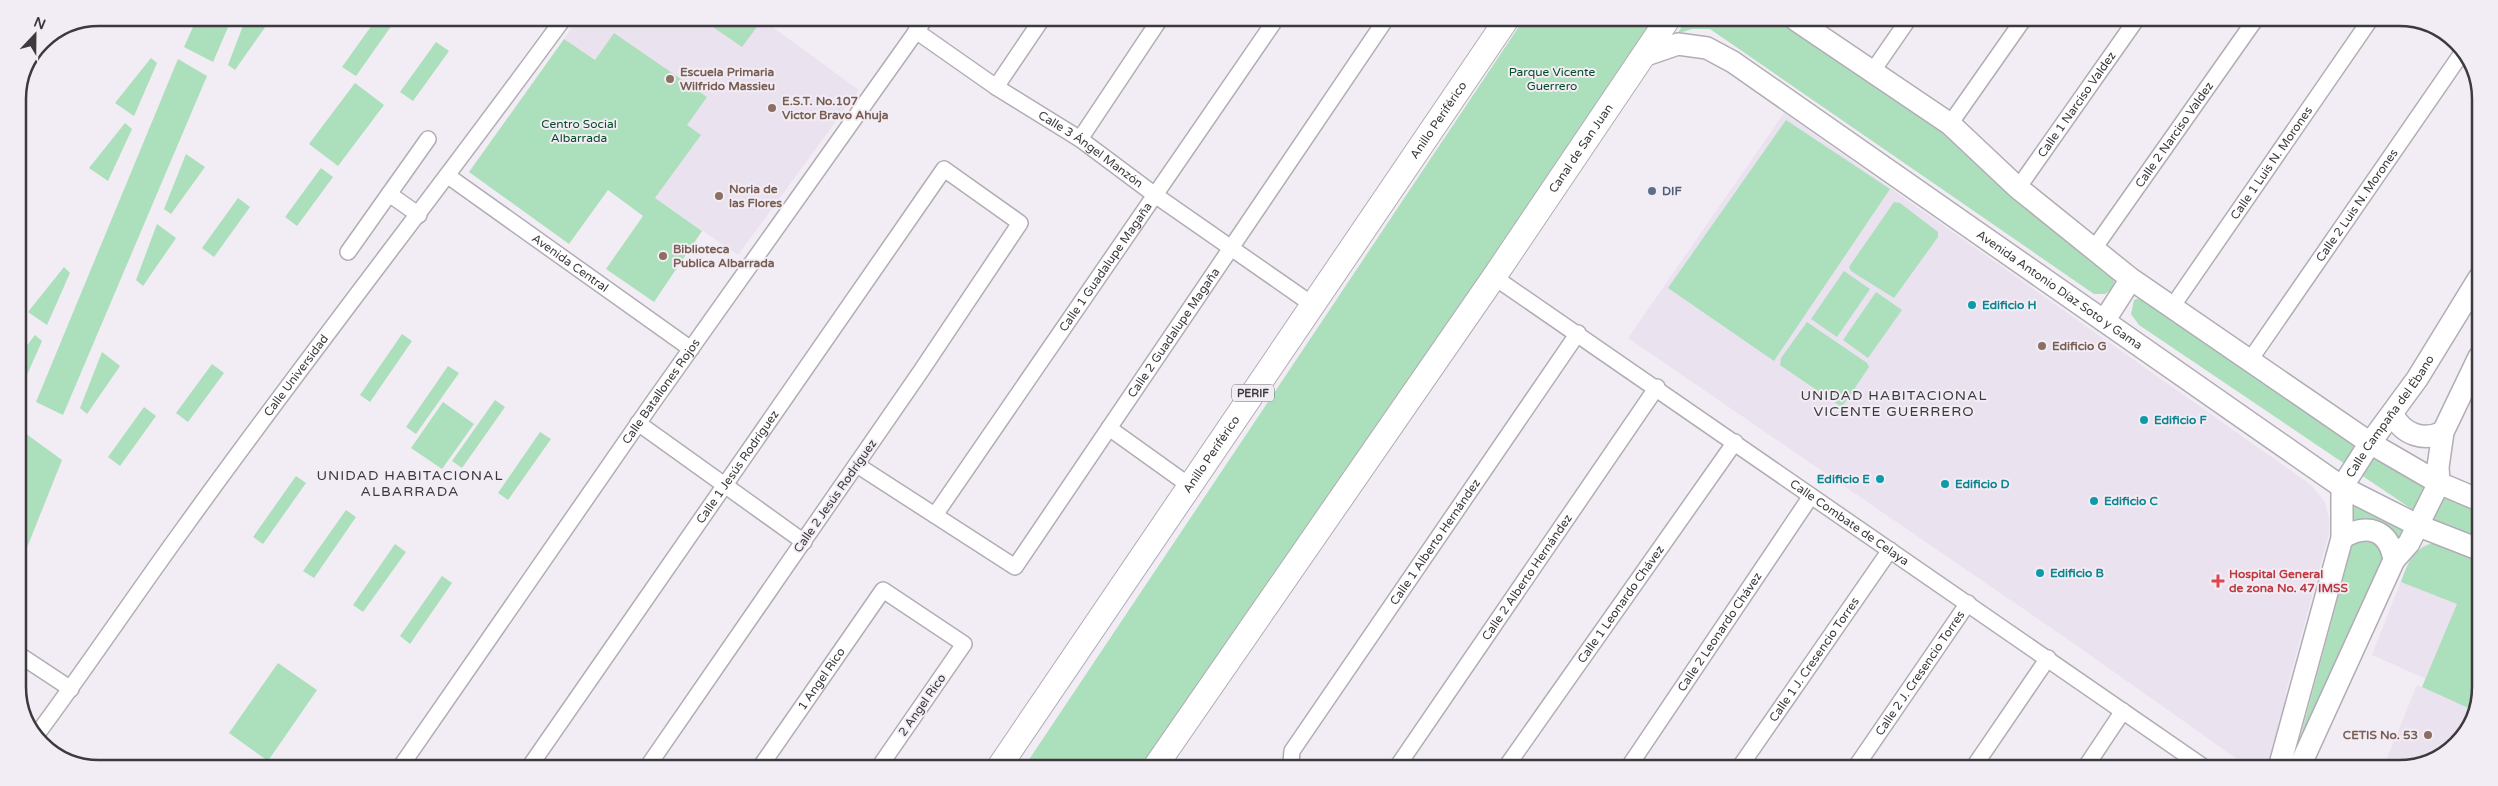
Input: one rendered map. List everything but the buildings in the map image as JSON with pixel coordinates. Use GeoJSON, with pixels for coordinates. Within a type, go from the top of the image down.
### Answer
{"type":"FeatureCollection","features":[{"type":"Feature","properties":{"kind":"main road","name":"Anillo Periférico"},"geometry":{"type":"LineString","coordinates":[[1004,760],[1502,26]]}},
{"type":"Feature","properties":{"kind":"main road","name":"Canal de San Juan"},"geometry":{"type":"LineString","coordinates":[[1494,277],[1664,26]]}},
{"type":"Feature","properties":{"kind":"main road"},"geometry":{"type":"LineString","coordinates":[[1160,760],[1494,277]]}},
{"type":"Feature","properties":{"kind":"street","name":"Calle Universidad"},"geometry":{"type":"LineString","coordinates":[[40,730],[186,525],[558,26]]}},
{"type":"Feature","properties":{"kind":"street","name":"Calle Batallones Rojos"},"geometry":{"type":"LineString","coordinates":[[404,760],[638,423],[919,26]]}},
{"type":"Feature","properties":{"kind":"street"},"geometry":{"type":"LineString","coordinates":[[996,87],[1037,26]]}},
{"type":"Feature","properties":{"kind":"street"},"geometry":{"type":"LineString","coordinates":[[1080,139],[1155,26]]}},
{"type":"Feature","properties":{"kind":"street","name":"Calle 1 Guadalupe Magaña"},"geometry":{"type":"LineString","coordinates":[[935,515],[1271,26]]}},
{"type":"Feature","properties":{"kind":"street","name":"Calle 2 Guadalupe Magaña"},"geometry":{"type":"LineString","coordinates":[[935,515],[1015,567],[1381,26]]}},
{"type":"Feature","properties":{"kind":"street"},"geometry":{"type":"LineString","coordinates":[[1805,26],[1950,124],[2018,188],[2131,279],[2370,443],[2439,483],[2472,497]]}},
{"type":"Feature","properties":{"kind":"street"},"geometry":{"type":"LineString","coordinates":[[1872,72],[1904,26]]}},
{"type":"Feature","properties":{"kind":"street"},"geometry":{"type":"LineString","coordinates":[[1950,124],[2019,26]]}},
{"type":"Feature","properties":{"kind":"street","name":"Calle 1 Narciso Valdez"},"geometry":{"type":"LineString","coordinates":[[2018,188],[2132,26]]}},
{"type":"Feature","properties":{"kind":"street","name":"Calle 2 Narciso Valdez"},"geometry":{"type":"LineString","coordinates":[[2094,250],[2251,26]]}},
{"type":"Feature","properties":{"kind":"street","name":"Calle 1 Luis N. Morones"},"geometry":{"type":"LineString","coordinates":[[2172,307],[2366,26]]}},
{"type":"Feature","properties":{"kind":"street","name":"Calle 3 Ángel Manzón"},"geometry":{"type":"LineString","coordinates":[[916,31],[996,87],[1080,139],[1155,195],[1313,305]]}},
{"type":"Feature","properties":{"kind":"street","name":"Avenida Antonio Díaz Soto y Gama"},"geometry":{"type":"LineString","coordinates":[[1643,56],[1678,44],[1707,48],[1733,62],[2342,487],[2419,526],[2472,547]]}},
{"type":"Feature","properties":{"kind":"street","name":"Calle 2 Luis N. Morones"},"geometry":{"type":"LineString","coordinates":[[2250,360],[2459,58]]}},
{"type":"Feature","properties":{"kind":"street"},"geometry":{"type":"LineString","coordinates":[[348,252],[428,139]]}},
{"type":"Feature","properties":{"kind":"street","name":"Calle 2 Jesús Rodríguez"},"geometry":{"type":"LineString","coordinates":[[652,760],[804,542],[1020,223],[944,169]]}},
{"type":"Feature","properties":{"kind":"street","name":"Calle 1 Jesús Rodríguez"},"geometry":{"type":"LineString","coordinates":[[534,760],[944,169]]}},
{"type":"Feature","properties":{"kind":"street","name":"Avenida Central"},"geometry":{"type":"LineString","coordinates":[[448,176],[691,349]]}},
{"type":"Feature","properties":{"kind":"street"},"geometry":{"type":"LineString","coordinates":[[389,194],[419,215]]}},
{"type":"Feature","properties":{"kind":"street","name":"Calle Combate de Celaya"},"geometry":{"type":"LineString","coordinates":[[1494,277],[1968,602],[2192,760]]}},
{"type":"Feature","properties":{"kind":"street"},"geometry":{"type":"LineString","coordinates":[[2104,321],[2131,279]]}},
{"type":"Feature","properties":{"kind":"street","name":"Calle Campaña del Ébano"},"geometry":{"type":"LineString","coordinates":[[2281,760],[2342,538],[2342,487],[2370,443],[2393,415],[2472,291]]}},
{"type":"Feature","properties":{"kind":"street","name":"Calle 1 Alberto Hernández"},"geometry":{"type":"LineString","coordinates":[[1291,760],[1292,752],[1578,333]]}},
{"type":"Feature","properties":{"kind":"street"},"geometry":{"type":"LineString","coordinates":[[2303,760],[2394,560],[2409,543],[2419,526],[2439,483],[2438,467],[2443,432],[2472,371]]}},
{"type":"Feature","properties":{"kind":"street","name":"Calle 2 Alberto Hernández"},"geometry":{"type":"LineString","coordinates":[[1401,760],[1657,387]]}},
{"type":"Feature","properties":{"kind":"street"},"geometry":{"type":"LineString","coordinates":[[2393,415],[2400,426],[2410,433],[2432,438],[2443,432]]}},
{"type":"Feature","properties":{"kind":"street"},"geometry":{"type":"LineString","coordinates":[[638,423],[804,542]]}},
{"type":"Feature","properties":{"kind":"street"},"geometry":{"type":"LineString","coordinates":[[1109,428],[1190,486]]}},
{"type":"Feature","properties":{"kind":"street","name":"Calle 1 Leonardo Chávez"},"geometry":{"type":"LineString","coordinates":[[1511,760],[1735,442]]}},
{"type":"Feature","properties":{"kind":"street"},"geometry":{"type":"LineString","coordinates":[[857,464],[935,515]]}},
{"type":"Feature","properties":{"kind":"street","name":"Calle 2 Leonardo Chávez"},"geometry":{"type":"LineString","coordinates":[[1633,760],[1811,496]]}},
{"type":"Feature","properties":{"kind":"street"},"geometry":{"type":"LineString","coordinates":[[2342,538],[2355,531],[2367,530],[2378,533],[2386,538],[2392,548],[2394,560]]}},
{"type":"Feature","properties":{"kind":"street","name":"Calle 1 J. Cresencio Torres"},"geometry":{"type":"LineString","coordinates":[[1746,760],[1890,550]]}},
{"type":"Feature","properties":{"kind":"street","name":"2 Angel Rico"},"geometry":{"type":"LineString","coordinates":[[883,590],[964,644],[884,760]]}},
{"type":"Feature","properties":{"kind":"street","name":"1 Angel Rico"},"geometry":{"type":"LineString","coordinates":[[765,760],[883,590]]}},
{"type":"Feature","properties":{"kind":"street","name":"Calle 2 J. Cresencio Torres"},"geometry":{"type":"LineString","coordinates":[[1860,760],[1968,602]]}},
{"type":"Feature","properties":{"kind":"street"},"geometry":{"type":"LineString","coordinates":[[1978,760],[2048,658]]}},
{"type":"Feature","properties":{"kind":"street"},"geometry":{"type":"LineString","coordinates":[[26,659],[71,689]]}},
{"type":"Feature","properties":{"kind":"street"},"geometry":{"type":"LineString","coordinates":[[2090,760],[2123,711]]}},
{"type":"Feature","properties":{"kind":"shaded area"},"geometry":{"type":"Polygon","coordinates":[[[573,26],[771,26],[859,90],[738,255],[655,198],[701,135],[564,39],[573,26]]]}},
{"type":"Feature","properties":{"kind":"shaded area"},"geometry":{"type":"Polygon","coordinates":[[[1784,113],[2300,477],[2312,486],[2325,502],[2329,518],[2329,534],[2286,692],[2284,713],[2272,760],[2238,760],[2076,645],[1628,338],[1784,113]]]}},
{"type":"Feature","properties":{"kind":"shaded area"},"geometry":{"type":"Polygon","coordinates":[[[2434,543],[2472,559],[2471,696],[2466,714],[2459,727],[2443,745],[2422,756],[2386,760],[2417,685],[2422,687],[2426,679],[2372,655],[2410,558],[2423,545],[2434,543]]]}},
{"type":"Feature","properties":{"kind":"green space"},"geometry":{"type":"Polygon","coordinates":[[[193,26],[229,26],[213,62],[184,47],[193,26]]]}},
{"type":"Feature","properties":{"kind":"green space"},"geometry":{"type":"Polygon","coordinates":[[[243,26],[266,26],[235,70],[228,65],[243,26]]]}},
{"type":"Feature","properties":{"kind":"green space"},"geometry":{"type":"Polygon","coordinates":[[[371,26],[391,26],[356,76],[342,67],[371,26]]]}},
{"type":"Feature","properties":{"kind":"green space"},"geometry":{"type":"Polygon","coordinates":[[[712,26],[758,26],[742,47],[712,26]]]}},
{"type":"Feature","properties":{"kind":"green space","name":"Parque Vicente Guerrero"},"geometry":{"type":"Polygon","coordinates":[[[1519,26],[1656,26],[1146,760],[1029,760],[1519,26]]]}},
{"type":"Feature","properties":{"kind":"green space"},"geometry":{"type":"Polygon","coordinates":[[[1682,26],[1800,26],[1944,123],[2115,278],[2113,288],[2105,294],[2094,294],[1710,29],[1692,29],[1677,34],[1682,26]]]}},
{"type":"Feature","properties":{"kind":"green space","name":"Centro Social Albarrada"},"geometry":{"type":"Polygon","coordinates":[[[614,33],[707,97],[687,125],[701,135],[655,198],[702,231],[654,302],[606,269],[643,216],[608,190],[569,244],[469,172],[564,39],[595,60],[614,33]]]}},
{"type":"Feature","properties":{"kind":"green space"},"geometry":{"type":"Polygon","coordinates":[[[436,42],[449,51],[413,101],[400,92],[436,42]]]}},
{"type":"Feature","properties":{"kind":"green space"},"geometry":{"type":"Polygon","coordinates":[[[151,58],[157,63],[134,116],[115,103],[151,58]]]}},
{"type":"Feature","properties":{"kind":"green space"},"geometry":{"type":"Polygon","coordinates":[[[178,59],[207,76],[63,415],[36,402],[178,59]]]}},
{"type":"Feature","properties":{"kind":"green space"},"geometry":{"type":"Polygon","coordinates":[[[355,83],[384,105],[338,166],[309,144],[355,83]]]}},
{"type":"Feature","properties":{"kind":"green space"},"geometry":{"type":"Polygon","coordinates":[[[1786,120],[1890,189],[1774,361],[1668,288],[1786,120]]]}},
{"type":"Feature","properties":{"kind":"green space"},"geometry":{"type":"Polygon","coordinates":[[[125,123],[132,129],[108,181],[89,168],[125,123]]]}},
{"type":"Feature","properties":{"kind":"green space"},"geometry":{"type":"Polygon","coordinates":[[[186,154],[205,167],[171,214],[164,209],[186,154]]]}},
{"type":"Feature","properties":{"kind":"green space"},"geometry":{"type":"Polygon","coordinates":[[[321,168],[333,177],[297,226],[285,217],[321,168]]]}},
{"type":"Feature","properties":{"kind":"green space"},"geometry":{"type":"Polygon","coordinates":[[[238,198],[250,207],[214,257],[202,248],[238,198]]]}},
{"type":"Feature","properties":{"kind":"green space"},"geometry":{"type":"Polygon","coordinates":[[[1894,202],[1900,203],[1938,232],[1938,237],[1894,298],[1851,271],[1849,267],[1894,202]]]}},
{"type":"Feature","properties":{"kind":"green space"},"geometry":{"type":"Polygon","coordinates":[[[157,224],[176,238],[143,286],[136,280],[157,224]]]}},
{"type":"Feature","properties":{"kind":"green space"},"geometry":{"type":"Polygon","coordinates":[[[64,267],[70,273],[47,325],[28,312],[64,267]]]}},
{"type":"Feature","properties":{"kind":"green space"},"geometry":{"type":"Polygon","coordinates":[[[1844,271],[1870,289],[1837,337],[1811,319],[1844,271]]]}},
{"type":"Feature","properties":{"kind":"green space"},"geometry":{"type":"Polygon","coordinates":[[[1876,292],[1902,310],[1868,358],[1843,340],[1876,292]]]}},
{"type":"Feature","properties":{"kind":"green space"},"geometry":{"type":"Polygon","coordinates":[[[2145,296],[2431,487],[2419,514],[2139,325],[2131,314],[2134,300],[2145,296]]]}},
{"type":"Feature","properties":{"kind":"green space"},"geometry":{"type":"Polygon","coordinates":[[[1807,322],[1867,363],[1869,367],[1844,404],[1840,406],[1780,365],[1781,358],[1807,322]]]}},
{"type":"Feature","properties":{"kind":"green space"},"geometry":{"type":"Polygon","coordinates":[[[402,334],[412,341],[370,402],[360,395],[402,334]]]}},
{"type":"Feature","properties":{"kind":"green space"},"geometry":{"type":"Polygon","coordinates":[[[35,335],[42,341],[26,377],[26,347],[35,335]]]}},
{"type":"Feature","properties":{"kind":"green space"},"geometry":{"type":"Polygon","coordinates":[[[102,352],[120,366],[87,414],[80,408],[102,352]]]}},
{"type":"Feature","properties":{"kind":"green space"},"geometry":{"type":"Polygon","coordinates":[[[212,364],[224,373],[188,422],[176,413],[212,364]]]}},
{"type":"Feature","properties":{"kind":"green space"},"geometry":{"type":"Polygon","coordinates":[[[448,366],[459,373],[416,434],[406,427],[448,366]]]}},
{"type":"Feature","properties":{"kind":"green space"},"geometry":{"type":"Polygon","coordinates":[[[495,400],[505,407],[462,468],[452,461],[495,400]]]}},
{"type":"Feature","properties":{"kind":"green space"},"geometry":{"type":"Polygon","coordinates":[[[443,402],[474,424],[442,469],[411,448],[443,402]]]}},
{"type":"Feature","properties":{"kind":"green space"},"geometry":{"type":"Polygon","coordinates":[[[144,407],[156,416],[120,466],[108,457],[144,407]]]}},
{"type":"Feature","properties":{"kind":"green space"},"geometry":{"type":"Polygon","coordinates":[[[540,432],[551,439],[508,500],[498,493],[540,432]]]}},
{"type":"Feature","properties":{"kind":"green space"},"geometry":{"type":"Polygon","coordinates":[[[26,434],[62,460],[26,550],[26,434]]]}},
{"type":"Feature","properties":{"kind":"green space"},"geometry":{"type":"Polygon","coordinates":[[[296,476],[306,483],[263,544],[253,537],[296,476]]]}},
{"type":"Feature","properties":{"kind":"green space"},"geometry":{"type":"Polygon","coordinates":[[[2444,486],[2472,498],[2472,534],[2430,520],[2444,486]]]}},
{"type":"Feature","properties":{"kind":"green space"},"geometry":{"type":"Polygon","coordinates":[[[2345,502],[2409,530],[2397,546],[2346,526],[2345,502]]]}},
{"type":"Feature","properties":{"kind":"green space"},"geometry":{"type":"Polygon","coordinates":[[[346,510],[356,517],[314,578],[303,571],[346,510]]]}},
{"type":"Feature","properties":{"kind":"green space"},"geometry":{"type":"Polygon","coordinates":[[[2376,535],[2389,555],[2294,760],[2353,542],[2376,535]]]}},
{"type":"Feature","properties":{"kind":"green space"},"geometry":{"type":"Polygon","coordinates":[[[2434,543],[2472,559],[2472,686],[2468,708],[2422,687],[2457,604],[2401,582],[2412,557],[2427,545],[2434,543]]]}},
{"type":"Feature","properties":{"kind":"green space"},"geometry":{"type":"Polygon","coordinates":[[[395,544],[406,552],[363,612],[353,605],[395,544]]]}},
{"type":"Feature","properties":{"kind":"green space"},"geometry":{"type":"Polygon","coordinates":[[[442,576],[452,583],[410,644],[400,636],[442,576]]]}},
{"type":"Feature","properties":{"kind":"green space"},"geometry":{"type":"Polygon","coordinates":[[[278,663],[317,690],[269,760],[229,733],[278,663]]]}},
{"type":"Feature","properties":{"kind":"place","name":"Escuela Primaria Wilfrido Massieu"},"geometry":{"type":"Point","coordinates":[670,79]}},
{"type":"Feature","properties":{"kind":"place","name":"E.S.T. No.107 Victor Bravo Ahuja"},"geometry":{"type":"Point","coordinates":[772,108]}},
{"type":"Feature","properties":{"kind":"place","name":"DIF"},"geometry":{"type":"Point","coordinates":[1652,191]}},
{"type":"Feature","properties":{"kind":"place","name":"Noria de las Flores"},"geometry":{"type":"Point","coordinates":[719,196]}},
{"type":"Feature","properties":{"kind":"place","name":"Biblioteca Publica Albarrada"},"geometry":{"type":"Point","coordinates":[663,256]}},
{"type":"Feature","properties":{"kind":"place","name":"Edificio H"},"geometry":{"type":"Point","coordinates":[1972,305]}},
{"type":"Feature","properties":{"kind":"place","name":"Edificio G"},"geometry":{"type":"Point","coordinates":[2042,346]}},
{"type":"Feature","properties":{"kind":"place","name":"Edificio F"},"geometry":{"type":"Point","coordinates":[2144,420]}},
{"type":"Feature","properties":{"kind":"place","name":"Edificio E"},"geometry":{"type":"Point","coordinates":[1880,479]}},
{"type":"Feature","properties":{"kind":"place","name":"Edificio D"},"geometry":{"type":"Point","coordinates":[1945,484]}},
{"type":"Feature","properties":{"kind":"place","name":"Edificio C"},"geometry":{"type":"Point","coordinates":[2094,501]}},
{"type":"Feature","properties":{"kind":"place","name":"Edificio B"},"geometry":{"type":"Point","coordinates":[2040,573]}},
{"type":"Feature","properties":{"kind":"place","name":"Hospital General de zona No. 47 IMSS"},"geometry":{"type":"Point","coordinates":[2218,581]}},
{"type":"Feature","properties":{"kind":"place","name":"CETIS No. 53"},"geometry":{"type":"Point","coordinates":[2428,735]}},
{"type":"Feature","properties":{"kind":"district","name":"UNIDAD HABITACIONAL VICENTE GUERRERO"},"geometry":{"type":"Point","coordinates":[1894,404]}},
{"type":"Feature","properties":{"kind":"district","name":"UNIDAD HABITACIONAL ALBARRADA"},"geometry":{"type":"Point","coordinates":[410,484]}}]}
